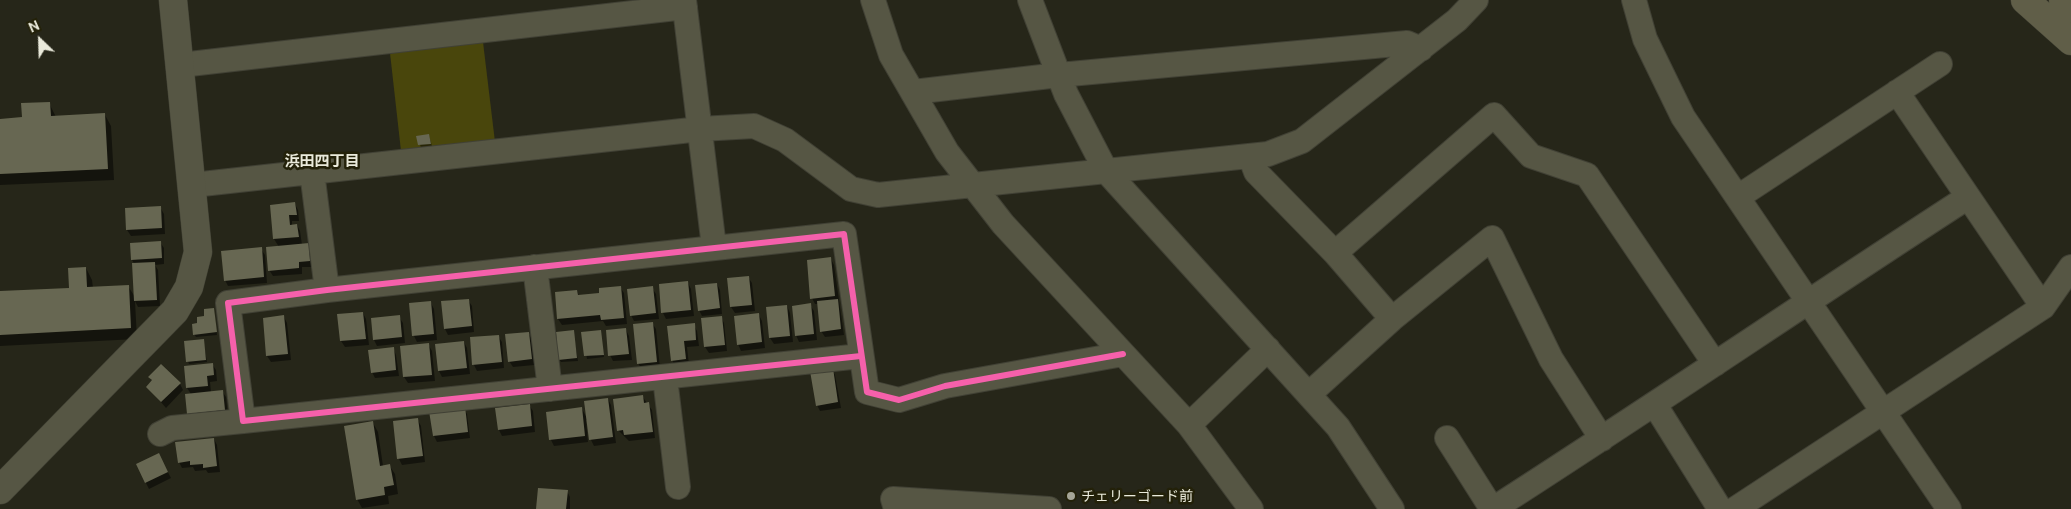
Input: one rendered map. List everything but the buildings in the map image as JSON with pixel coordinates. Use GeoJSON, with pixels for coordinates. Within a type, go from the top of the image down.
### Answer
{"type":"FeatureCollection","features":[{"type":"Feature","properties":{"kind":"main road"},"geometry":{"type":"LineString","coordinates":[[2025,0],[2071,41]]}},
{"type":"Feature","properties":{"kind":"main road"},"geometry":{"type":"LineString","coordinates":[[2062,0],[2071,8]]}},
{"type":"Feature","properties":{"kind":"street"},"geometry":{"type":"LineString","coordinates":[[0,490],[175,311],[189,287],[198,252],[181,64],[173,0]]}},
{"type":"Feature","properties":{"kind":"street"},"geometry":{"type":"LineString","coordinates":[[873,0],[891,55],[947,152],[1003,224],[1189,426],[1251,509]]}},
{"type":"Feature","properties":{"kind":"street"},"geometry":{"type":"LineString","coordinates":[[1030,0],[1066,94],[1106,171],[1338,427],[1392,509]]}},
{"type":"Feature","properties":{"kind":"street"},"geometry":{"type":"LineString","coordinates":[[193,185],[700,130],[754,126],[785,140],[851,189],[878,195],[1268,154],[1302,141],[1457,20],[1476,0]]}},
{"type":"Feature","properties":{"kind":"street"},"geometry":{"type":"LineString","coordinates":[[1634,0],[1645,39],[1683,117],[1949,509]]}},
{"type":"Feature","properties":{"kind":"street"},"geometry":{"type":"LineString","coordinates":[[181,64],[685,3],[714,247]]}},
{"type":"Feature","properties":{"kind":"street"},"geometry":{"type":"LineString","coordinates":[[913,92],[1059,75],[1407,43],[1421,49]]}},
{"type":"Feature","properties":{"kind":"street"},"geometry":{"type":"LineString","coordinates":[[1738,197],[1940,64]]}},
{"type":"Feature","properties":{"kind":"street"},"geometry":{"type":"LineString","coordinates":[[1898,92],[2043,307]]}},
{"type":"Feature","properties":{"kind":"street"},"geometry":{"type":"LineString","coordinates":[[1335,253],[1494,115],[1531,156],[1587,175],[1715,364]]}},
{"type":"Feature","properties":{"kind":"street"},"geometry":{"type":"LineString","coordinates":[[1250,156],[1256,172],[1335,253],[1392,319]]}},
{"type":"Feature","properties":{"kind":"street"},"geometry":{"type":"LineString","coordinates":[[312,172],[327,290]]}},
{"type":"Feature","properties":{"kind":"street"},"geometry":{"type":"LineString","coordinates":[[1447,438],[1493,509],[1655,404],[1808,300],[1968,197]]}},
{"type":"Feature","properties":{"kind":"street"},"geometry":{"type":"LineString","coordinates":[[243,421],[228,303],[327,290],[844,234],[867,392],[899,400],[945,386],[1123,354]]}},
{"type":"Feature","properties":{"kind":"street"},"geometry":{"type":"LineString","coordinates":[[1309,394],[1392,319],[1492,238],[1551,359],[1602,439]]}},
{"type":"Feature","properties":{"kind":"street"},"geometry":{"type":"LineString","coordinates":[[535,267],[550,389]]}},
{"type":"Feature","properties":{"kind":"street"},"geometry":{"type":"LineString","coordinates":[[1735,509],[2043,307],[2071,267]]}},
{"type":"Feature","properties":{"kind":"street"},"geometry":{"type":"LineString","coordinates":[[1189,426],[1268,349]]}},
{"type":"Feature","properties":{"kind":"street"},"geometry":{"type":"LineString","coordinates":[[160,434],[172,428],[665,378],[861,356]]}},
{"type":"Feature","properties":{"kind":"street"},"geometry":{"type":"LineString","coordinates":[[665,378],[678,487]]}},
{"type":"Feature","properties":{"kind":"street"},"geometry":{"type":"LineString","coordinates":[[1655,404],[1720,509]]}},
{"type":"Feature","properties":{"kind":"street"},"geometry":{"type":"LineString","coordinates":[[896,509],[893,499],[1050,509]]}},
{"type":"Feature","properties":{"kind":"shaded area"},"geometry":{"type":"Polygon","coordinates":[[[483,42],[495,142],[401,151],[390,53],[483,42]]]}},
{"type":"Feature","properties":{"kind":"cycle path"},"geometry":{"type":"LineString","coordinates":[[861,356],[243,421],[228,303],[327,290],[844,234],[867,392],[899,400],[945,386],[1123,354]]}},
{"type":"Feature","properties":{"kind":"place","name":"チェリーゴード前"},"geometry":{"type":"Point","coordinates":[1071,496]}},
{"type":"Feature","properties":{"kind":"district","name":"浜田四丁目"},"geometry":{"type":"Point","coordinates":[322,161]}}]}
